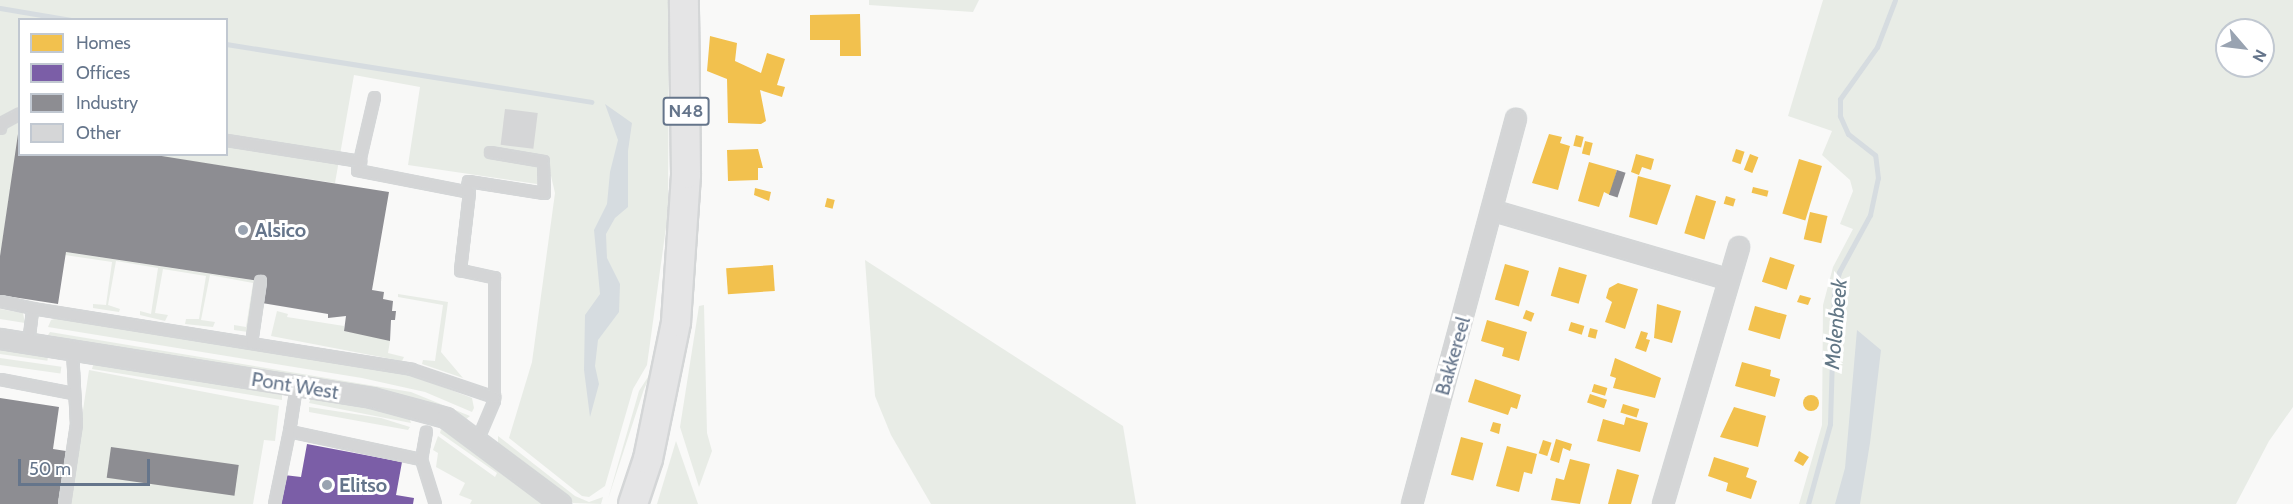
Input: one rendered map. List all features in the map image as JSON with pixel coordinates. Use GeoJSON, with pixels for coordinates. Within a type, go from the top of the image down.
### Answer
{"type":"FeatureCollection","features":[{"type":"Feature","properties":{"kind":"main road","name":"N48"},"geometry":{"type":"LineString","coordinates":[[633,504],[648,459],[676,322],[686,174],[684,0]]}},
{"type":"Feature","properties":{"kind":"street","name":"Bakkereel"},"geometry":{"type":"LineString","coordinates":[[1417,503],[1494,212],[1516,119]]}},
{"type":"Feature","properties":{"kind":"street"},"geometry":{"type":"LineString","coordinates":[[1494,212],[1726,279]]}},
{"type":"Feature","properties":{"kind":"street"},"geometry":{"type":"LineString","coordinates":[[1663,504],[1726,279],[1738,247]]}},
{"type":"Feature","properties":{"kind":"street","name":"Pont West"},"geometry":{"type":"LineString","coordinates":[[0,339],[372,398],[446,418],[561,504]]}},
{"type":"Feature","properties":{"kind":"lane"},"geometry":{"type":"LineString","coordinates":[[374,97],[357,170],[469,192],[460,270],[494,277],[494,397],[477,440]]}},
{"type":"Feature","properties":{"kind":"lane"},"geometry":{"type":"LineString","coordinates":[[0,128],[1,123],[18,114]]}},
{"type":"Feature","properties":{"kind":"lane"},"geometry":{"type":"LineString","coordinates":[[228,140],[360,160]]}},
{"type":"Feature","properties":{"kind":"lane"},"geometry":{"type":"LineString","coordinates":[[465,191],[468,181],[544,193],[543,161],[490,152]]}},
{"type":"Feature","properties":{"kind":"lane"},"geometry":{"type":"LineString","coordinates":[[251,342],[260,281]]}},
{"type":"Feature","properties":{"kind":"lane"},"geometry":{"type":"LineString","coordinates":[[0,301],[411,369],[494,397]]}},
{"type":"Feature","properties":{"kind":"lane"},"geometry":{"type":"LineString","coordinates":[[28,343],[32,308]]}},
{"type":"Feature","properties":{"kind":"lane"},"geometry":{"type":"LineString","coordinates":[[64,504],[76,424],[72,350]]}},
{"type":"Feature","properties":{"kind":"lane"},"geometry":{"type":"LineString","coordinates":[[0,379],[73,393]]}},
{"type":"Feature","properties":{"kind":"lane"},"geometry":{"type":"LineString","coordinates":[[274,504],[296,386]]}},
{"type":"Feature","properties":{"kind":"lane"},"geometry":{"type":"LineString","coordinates":[[289,431],[421,459]]}},
{"type":"Feature","properties":{"kind":"lane"},"geometry":{"type":"LineString","coordinates":[[426,431],[421,459],[435,504]]}},
{"type":"Feature","properties":{"kind":"shaded area"},"geometry":{"type":"Polygon","coordinates":[[[0,0],[669,0],[668,213],[647,365],[633,389],[605,486],[589,497],[582,496],[509,438],[532,362],[555,193],[551,176],[537,175],[537,184],[408,165],[420,87],[354,75],[335,183],[156,156],[228,156],[228,18],[18,18],[18,140],[0,256],[0,0]]]}},
{"type":"Feature","properties":{"kind":"shaded area"},"geometry":{"type":"Polygon","coordinates":[[[869,0],[979,0],[973,12],[869,5],[869,0]]]}},
{"type":"Feature","properties":{"kind":"shaded area"},"geometry":{"type":"Polygon","coordinates":[[[1823,0],[2293,0],[2293,407],[2269,441],[2236,504],[1799,504],[1822,425],[1823,305],[1833,267],[1853,229],[1840,224],[1853,191],[1850,180],[1822,155],[1832,131],[1788,116],[1823,0]]]}},
{"type":"Feature","properties":{"kind":"shaded area"},"geometry":{"type":"Polygon","coordinates":[[[605,104],[632,123],[628,151],[628,207],[615,218],[606,234],[607,258],[620,284],[619,312],[598,340],[595,366],[599,384],[590,417],[584,370],[585,315],[600,294],[594,230],[607,204],[610,172],[618,140],[605,104]]]}},
{"type":"Feature","properties":{"kind":"shaded area"},"geometry":{"type":"Polygon","coordinates":[[[66,252],[258,281],[248,332],[234,330],[234,325],[246,327],[253,283],[210,275],[201,320],[215,322],[213,327],[185,324],[186,319],[199,319],[206,276],[163,269],[155,313],[168,315],[165,321],[140,315],[140,311],[151,314],[158,268],[116,261],[108,305],[120,309],[119,312],[93,308],[93,304],[106,305],[112,262],[65,255],[66,252]]]}},
{"type":"Feature","properties":{"kind":"shaded area"},"geometry":{"type":"Polygon","coordinates":[[[865,260],[1123,426],[1136,504],[931,504],[891,435],[875,396],[865,260]]]}},
{"type":"Feature","properties":{"kind":"shaded area"},"geometry":{"type":"Polygon","coordinates":[[[398,294],[448,302],[441,352],[463,378],[422,364],[423,360],[435,361],[443,305],[398,297],[398,294]]]}},
{"type":"Feature","properties":{"kind":"shaded area"},"geometry":{"type":"Polygon","coordinates":[[[704,305],[707,433],[712,451],[699,487],[680,427],[699,306],[704,305]]]}},
{"type":"Feature","properties":{"kind":"shaded area"},"geometry":{"type":"Polygon","coordinates":[[[0,309],[23,313],[25,323],[0,319],[0,309]]]}},
{"type":"Feature","properties":{"kind":"shaded area"},"geometry":{"type":"Polygon","coordinates":[[[277,311],[288,314],[287,317],[344,326],[344,331],[382,337],[390,341],[388,353],[404,357],[402,361],[271,336],[277,311]]]}},
{"type":"Feature","properties":{"kind":"shaded area"},"geometry":{"type":"Polygon","coordinates":[[[61,317],[409,374],[472,398],[474,408],[472,412],[425,392],[362,378],[48,327],[51,320],[61,317]]]}},
{"type":"Feature","properties":{"kind":"shaded area"},"geometry":{"type":"Polygon","coordinates":[[[1857,330],[1881,350],[1870,443],[1860,504],[1835,504],[1845,468],[1857,330]]]}},
{"type":"Feature","properties":{"kind":"shaded area"},"geometry":{"type":"Polygon","coordinates":[[[50,332],[411,392],[470,416],[465,420],[413,398],[378,390],[91,343],[48,335],[50,332]]]}},
{"type":"Feature","properties":{"kind":"shaded area"},"geometry":{"type":"Polygon","coordinates":[[[0,346],[49,353],[47,361],[0,354],[0,346]]]}},
{"type":"Feature","properties":{"kind":"shaded area"},"geometry":{"type":"Polygon","coordinates":[[[0,358],[61,367],[60,374],[0,365],[0,358]]]}},
{"type":"Feature","properties":{"kind":"shaded area"},"geometry":{"type":"Polygon","coordinates":[[[94,362],[282,395],[282,400],[92,369],[94,362]]]}},
{"type":"Feature","properties":{"kind":"shaded area"},"geometry":{"type":"Polygon","coordinates":[[[655,366],[644,389],[608,499],[639,391],[655,366]]]}},
{"type":"Feature","properties":{"kind":"shaded area"},"geometry":{"type":"Polygon","coordinates":[[[89,370],[279,406],[275,441],[264,440],[253,504],[69,504],[89,370]]]}},
{"type":"Feature","properties":{"kind":"shaded area"},"geometry":{"type":"Polygon","coordinates":[[[311,398],[396,412],[409,417],[411,423],[309,403],[311,398]]]}},
{"type":"Feature","properties":{"kind":"shaded area"},"geometry":{"type":"Polygon","coordinates":[[[309,407],[381,418],[410,427],[408,430],[309,412],[309,407]]]}},
{"type":"Feature","properties":{"kind":"shaded area"},"geometry":{"type":"Polygon","coordinates":[[[441,429],[454,435],[545,504],[470,504],[472,500],[459,495],[465,483],[436,467],[438,453],[433,450],[438,436],[495,477],[497,473],[440,433],[441,429]]]}},
{"type":"Feature","properties":{"kind":"shaded area"},"geometry":{"type":"Polygon","coordinates":[[[498,436],[575,496],[589,502],[603,497],[601,504],[573,503],[498,444],[498,436]]]}},
{"type":"Feature","properties":{"kind":"shaded area"},"geometry":{"type":"Polygon","coordinates":[[[676,441],[698,504],[657,504],[676,441]]]}},
{"type":"Feature","properties":{"kind":"building: Homes"},"geometry":{"type":"Polygon","coordinates":[[[860,14],[861,56],[840,56],[840,40],[810,40],[810,15],[860,14]]]}},
{"type":"Feature","properties":{"kind":"building: Homes"},"geometry":{"type":"Polygon","coordinates":[[[710,36],[737,43],[735,61],[761,73],[767,53],[785,59],[777,85],[785,87],[782,97],[760,90],[766,121],[761,124],[728,123],[727,79],[707,71],[710,36]]]}},
{"type":"Feature","properties":{"kind":"building: Homes"},"geometry":{"type":"Polygon","coordinates":[[[1549,134],[1562,137],[1560,143],[1570,146],[1558,190],[1532,183],[1549,134]]]}},
{"type":"Feature","properties":{"kind":"building: Homes"},"geometry":{"type":"Polygon","coordinates":[[[1576,135],[1584,137],[1581,148],[1573,146],[1576,135]]]}},
{"type":"Feature","properties":{"kind":"building: Homes"},"geometry":{"type":"Polygon","coordinates":[[[1585,141],[1593,143],[1590,156],[1582,154],[1585,141]]]}},
{"type":"Feature","properties":{"kind":"building: Homes"},"geometry":{"type":"Polygon","coordinates":[[[758,149],[763,168],[758,168],[758,180],[728,181],[727,150],[758,149]]]}},
{"type":"Feature","properties":{"kind":"building: Homes"},"geometry":{"type":"Polygon","coordinates":[[[1736,149],[1745,152],[1741,164],[1732,161],[1736,149]]]}},
{"type":"Feature","properties":{"kind":"building: Homes"},"geometry":{"type":"Polygon","coordinates":[[[1636,154],[1654,159],[1651,170],[1642,167],[1639,175],[1631,172],[1636,154]]]}},
{"type":"Feature","properties":{"kind":"building: Homes"},"geometry":{"type":"Polygon","coordinates":[[[1750,154],[1758,157],[1752,173],[1744,170],[1750,154]]]}},
{"type":"Feature","properties":{"kind":"building: Homes"},"geometry":{"type":"Polygon","coordinates":[[[1799,159],[1822,166],[1805,221],[1782,214],[1799,159]]]}},
{"type":"Feature","properties":{"kind":"building: Homes"},"geometry":{"type":"Polygon","coordinates":[[[1589,162],[1617,170],[1610,195],[1604,192],[1599,207],[1578,201],[1589,162]]]}},
{"type":"Feature","properties":{"kind":"building: Homes"},"geometry":{"type":"Polygon","coordinates":[[[1638,176],[1671,185],[1657,225],[1629,217],[1638,176]]]}},
{"type":"Feature","properties":{"kind":"building: Homes"},"geometry":{"type":"Polygon","coordinates":[[[1753,187],[1769,191],[1767,197],[1752,193],[1753,187]]]}},
{"type":"Feature","properties":{"kind":"building: Homes"},"geometry":{"type":"Polygon","coordinates":[[[755,188],[771,192],[769,201],[754,195],[755,188]]]}},
{"type":"Feature","properties":{"kind":"building: Homes"},"geometry":{"type":"Polygon","coordinates":[[[1696,195],[1716,201],[1704,239],[1684,233],[1696,195]]]}},
{"type":"Feature","properties":{"kind":"building: Homes"},"geometry":{"type":"Polygon","coordinates":[[[1726,196],[1736,199],[1733,207],[1724,204],[1726,196]]]}},
{"type":"Feature","properties":{"kind":"building: Homes"},"geometry":{"type":"Polygon","coordinates":[[[827,198],[835,200],[833,209],[825,207],[827,198]]]}},
{"type":"Feature","properties":{"kind":"building: Homes"},"geometry":{"type":"Polygon","coordinates":[[[1810,212],[1828,216],[1821,243],[1804,239],[1810,212]]]}},
{"type":"Feature","properties":{"kind":"building: Homes"},"geometry":{"type":"Polygon","coordinates":[[[1770,257],[1795,265],[1787,290],[1762,282],[1770,257]]]}},
{"type":"Feature","properties":{"kind":"building: Homes"},"geometry":{"type":"Polygon","coordinates":[[[1505,264],[1529,271],[1519,306],[1495,300],[1505,264]]]}},
{"type":"Feature","properties":{"kind":"building: Homes"},"geometry":{"type":"Polygon","coordinates":[[[773,265],[775,291],[728,294],[726,268],[773,265]]]}},
{"type":"Feature","properties":{"kind":"building: Homes"},"geometry":{"type":"Polygon","coordinates":[[[1559,267],[1587,275],[1579,304],[1551,296],[1559,267]]]}},
{"type":"Feature","properties":{"kind":"building: Homes"},"geometry":{"type":"Polygon","coordinates":[[[1618,283],[1638,289],[1625,329],[1605,322],[1612,302],[1606,298],[1609,288],[1618,283]]]}},
{"type":"Feature","properties":{"kind":"building: Homes"},"geometry":{"type":"Polygon","coordinates":[[[1800,295],[1811,298],[1808,305],[1797,302],[1800,295]]]}},
{"type":"Feature","properties":{"kind":"building: Homes"},"geometry":{"type":"Polygon","coordinates":[[[1657,304],[1681,311],[1672,343],[1654,338],[1657,304]]]}},
{"type":"Feature","properties":{"kind":"building: Homes"},"geometry":{"type":"Polygon","coordinates":[[[1755,306],[1787,315],[1780,339],[1748,330],[1755,306]]]}},
{"type":"Feature","properties":{"kind":"building: Homes"},"geometry":{"type":"Polygon","coordinates":[[[1526,310],[1534,313],[1531,322],[1523,318],[1526,310]]]}},
{"type":"Feature","properties":{"kind":"building: Homes"},"geometry":{"type":"Polygon","coordinates":[[[1487,320],[1527,332],[1519,361],[1502,356],[1504,348],[1481,341],[1487,320]]]}},
{"type":"Feature","properties":{"kind":"building: Homes"},"geometry":{"type":"Polygon","coordinates":[[[1571,322],[1584,326],[1582,335],[1568,331],[1571,322]]]}},
{"type":"Feature","properties":{"kind":"building: Homes"},"geometry":{"type":"Polygon","coordinates":[[[1590,328],[1598,330],[1596,339],[1588,337],[1590,328]]]}},
{"type":"Feature","properties":{"kind":"building: Homes"},"geometry":{"type":"Polygon","coordinates":[[[1641,331],[1648,333],[1646,339],[1650,340],[1646,352],[1635,348],[1641,331]]]}},
{"type":"Feature","properties":{"kind":"building: Homes"},"geometry":{"type":"Polygon","coordinates":[[[1615,358],[1661,378],[1655,398],[1613,388],[1616,378],[1610,376],[1615,358]]]}},
{"type":"Feature","properties":{"kind":"building: Homes"},"geometry":{"type":"Polygon","coordinates":[[[1742,362],[1771,370],[1770,376],[1780,379],[1775,397],[1735,386],[1742,362]]]}},
{"type":"Feature","properties":{"kind":"building: Homes"},"geometry":{"type":"Polygon","coordinates":[[[1475,379],[1521,395],[1517,409],[1511,407],[1508,415],[1468,402],[1475,379]]]}},
{"type":"Feature","properties":{"kind":"building: Homes"},"geometry":{"type":"Polygon","coordinates":[[[1594,384],[1607,388],[1605,396],[1592,392],[1594,384]]]}},
{"type":"Feature","properties":{"kind":"building: Homes"},"geometry":{"type":"Polygon","coordinates":[[[1590,394],[1607,400],[1604,408],[1587,403],[1590,394]]]}},
{"type":"Feature","properties":{"kind":"building: Homes"},"geometry":{"type":"Polygon","coordinates":[[[1808,395],[1814,395],[1819,403],[1817,409],[1808,411],[1803,406],[1803,400],[1808,395]]]}},
{"type":"Feature","properties":{"kind":"building: Homes"},"geometry":{"type":"Polygon","coordinates":[[[1623,404],[1639,409],[1637,418],[1620,413],[1623,404]]]}},
{"type":"Feature","properties":{"kind":"building: Homes"},"geometry":{"type":"Polygon","coordinates":[[[1734,407],[1766,416],[1758,447],[1720,437],[1734,407]]]}},
{"type":"Feature","properties":{"kind":"building: Homes"},"geometry":{"type":"Polygon","coordinates":[[[1626,417],[1648,423],[1640,452],[1597,441],[1603,419],[1624,425],[1626,417]]]}},
{"type":"Feature","properties":{"kind":"building: Homes"},"geometry":{"type":"Polygon","coordinates":[[[1493,422],[1501,424],[1499,434],[1490,431],[1493,422]]]}},
{"type":"Feature","properties":{"kind":"building: Homes"},"geometry":{"type":"Polygon","coordinates":[[[1461,437],[1483,443],[1473,481],[1451,475],[1461,437]]]}},
{"type":"Feature","properties":{"kind":"building: Homes"},"geometry":{"type":"Polygon","coordinates":[[[1556,439],[1572,444],[1570,451],[1563,448],[1559,463],[1550,460],[1556,439]]]}},
{"type":"Feature","properties":{"kind":"building: Homes"},"geometry":{"type":"Polygon","coordinates":[[[1543,440],[1552,443],[1547,456],[1539,453],[1543,440]]]}},
{"type":"Feature","properties":{"kind":"building: Homes"},"geometry":{"type":"Polygon","coordinates":[[[1507,446],[1537,454],[1532,474],[1524,472],[1519,492],[1496,486],[1507,446]]]}},
{"type":"Feature","properties":{"kind":"building: Homes"},"geometry":{"type":"Polygon","coordinates":[[[1799,451],[1809,457],[1803,466],[1794,461],[1799,451]]]}},
{"type":"Feature","properties":{"kind":"building: Homes"},"geometry":{"type":"Polygon","coordinates":[[[1714,457],[1749,468],[1746,477],[1757,481],[1751,499],[1726,491],[1728,483],[1708,476],[1714,457]]]}},
{"type":"Feature","properties":{"kind":"building: Homes"},"geometry":{"type":"Polygon","coordinates":[[[1570,459],[1590,464],[1580,504],[1551,500],[1556,478],[1564,480],[1570,459]]]}},
{"type":"Feature","properties":{"kind":"building: Homes"},"geometry":{"type":"Polygon","coordinates":[[[1617,469],[1639,475],[1631,504],[1608,504],[1617,469]]]}},
{"type":"Feature","properties":{"kind":"building: Offices"},"geometry":{"type":"Polygon","coordinates":[[[307,444],[402,462],[396,495],[414,498],[413,504],[280,504],[284,475],[301,477],[307,444]]]}},
{"type":"Feature","properties":{"kind":"building: Industry"},"geometry":{"type":"Polygon","coordinates":[[[18,134],[18,156],[162,156],[389,192],[372,290],[384,292],[383,299],[393,301],[392,311],[396,311],[395,320],[391,320],[390,341],[344,331],[346,316],[328,318],[328,314],[262,303],[266,282],[66,252],[58,304],[0,295],[0,256],[18,134]]]}},
{"type":"Feature","properties":{"kind":"building: Industry"},"geometry":{"type":"Polygon","coordinates":[[[1617,170],[1626,173],[1618,198],[1609,195],[1617,170]]]}},
{"type":"Feature","properties":{"kind":"building: Industry"},"geometry":{"type":"Polygon","coordinates":[[[0,398],[59,407],[53,449],[66,451],[58,504],[0,504],[0,398]]]}},
{"type":"Feature","properties":{"kind":"building: Industry"},"geometry":{"type":"Polygon","coordinates":[[[111,447],[239,465],[234,496],[107,478],[111,447]]]}},
{"type":"Feature","properties":{"kind":"building: Other"},"geometry":{"type":"Polygon","coordinates":[[[505,109],[538,113],[533,149],[501,145],[505,109]]]}},
{"type":"Feature","properties":{"kind":"waterway","name":"Molenbeek"},"geometry":{"type":"LineString","coordinates":[[1808,504],[1830,424],[1834,290],[1839,272],[1870,215],[1878,178],[1875,155],[1848,134],[1840,116],[1840,99],[1877,47],[1895,0]]}},
{"type":"Feature","properties":{"kind":"waterway"},"geometry":{"type":"LineString","coordinates":[[0,8],[59,18]]}},
{"type":"Feature","properties":{"kind":"waterway"},"geometry":{"type":"LineString","coordinates":[[228,44],[591,102]]}},
{"type":"Feature","properties":{"kind":"place","name":"Alsico"},"geometry":{"type":"Point","coordinates":[243,230]}},
{"type":"Feature","properties":{"kind":"place","name":"Elitso"},"geometry":{"type":"Point","coordinates":[327,485]}}]}
